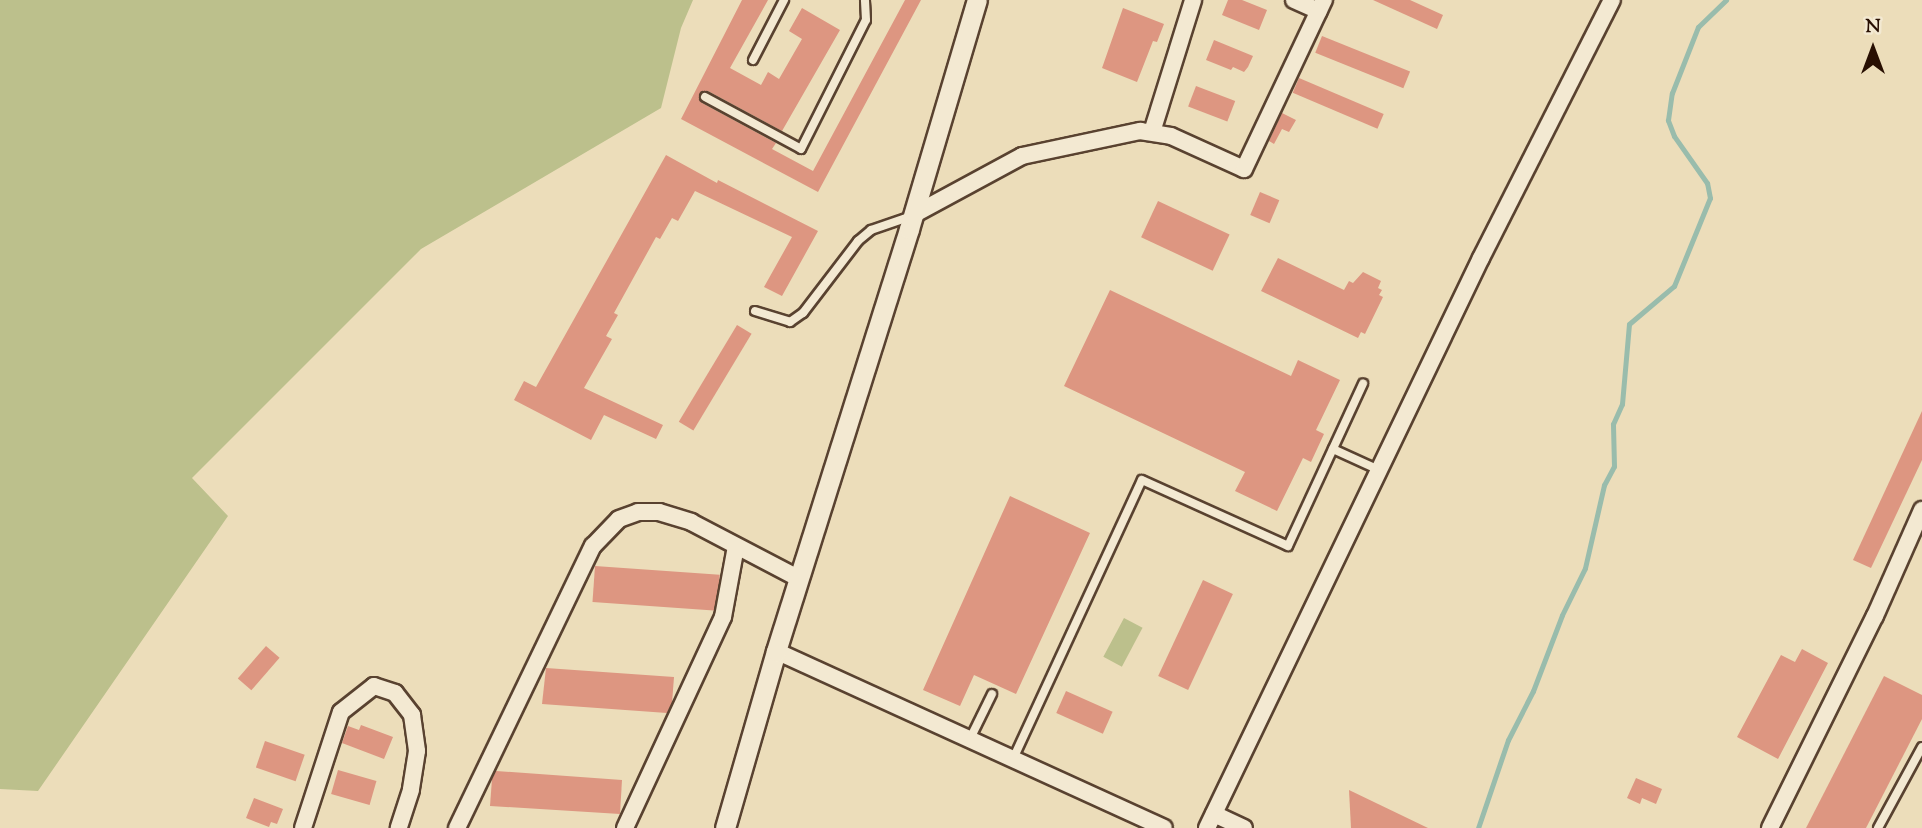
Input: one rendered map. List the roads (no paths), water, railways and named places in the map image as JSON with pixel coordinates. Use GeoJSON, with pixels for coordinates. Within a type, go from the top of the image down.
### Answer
{"type":"FeatureCollection","features":[{"type":"Feature","properties":{"kind":"street"},"geometry":{"type":"LineString","coordinates":[[724,828],[977,0]]}},
{"type":"Feature","properties":{"kind":"street"},"geometry":{"type":"LineString","coordinates":[[1152,132],[1193,0]]}},
{"type":"Feature","properties":{"kind":"street"},"geometry":{"type":"LineString","coordinates":[[913,215],[1022,156],[1140,131],[1171,136],[1244,169],[1321,5],[1294,0]]}},
{"type":"Feature","properties":{"kind":"street"},"geometry":{"type":"LineString","coordinates":[[1244,828],[1211,821],[1481,258],[1612,0]]}},
{"type":"Feature","properties":{"kind":"street"},"geometry":{"type":"LineString","coordinates":[[1770,828],[1875,616],[1922,510]]}},
{"type":"Feature","properties":{"kind":"street"},"geometry":{"type":"LineString","coordinates":[[457,828],[593,546],[619,519],[639,512],[659,512],[691,522],[799,578]]}},
{"type":"Feature","properties":{"kind":"street"},"geometry":{"type":"LineString","coordinates":[[625,828],[723,617],[736,546]]}},
{"type":"Feature","properties":{"kind":"street"},"geometry":{"type":"LineString","coordinates":[[776,651],[1164,828]]}},
{"type":"Feature","properties":{"kind":"street"},"geometry":{"type":"LineString","coordinates":[[303,828],[341,712],[374,686],[395,693],[412,715],[417,751],[411,790],[398,828]]}},
{"type":"Feature","properties":{"kind":"lane"},"geometry":{"type":"LineString","coordinates":[[752,61],[784,0]]}},
{"type":"Feature","properties":{"kind":"lane"},"geometry":{"type":"LineString","coordinates":[[705,97],[801,149],[866,20],[865,0]]}},
{"type":"Feature","properties":{"kind":"lane"},"geometry":{"type":"LineString","coordinates":[[755,312],[790,322],[803,313],[858,241],[871,230],[913,215]]}},
{"type":"Feature","properties":{"kind":"lane"},"geometry":{"type":"LineString","coordinates":[[1013,759],[1142,480],[1288,547],[1363,384]]}},
{"type":"Feature","properties":{"kind":"lane"},"geometry":{"type":"LineString","coordinates":[[1333,449],[1381,471]]}},
{"type":"Feature","properties":{"kind":"lane"},"geometry":{"type":"LineString","coordinates":[[970,740],[992,694]]}},
{"type":"Feature","properties":{"kind":"lane"},"geometry":{"type":"LineString","coordinates":[[1878,828],[1922,747]]}},
{"type":"Feature","properties":{"kind":"waterway"},"geometry":{"type":"LineString","coordinates":[[1478,828],[1508,740],[1533,691],[1562,615],[1585,568],[1604,485],[1614,466],[1613,424],[1622,404],[1629,324],[1674,286],[1710,198],[1707,183],[1674,136],[1668,120],[1672,93],[1698,27],[1726,0]]}}]}
